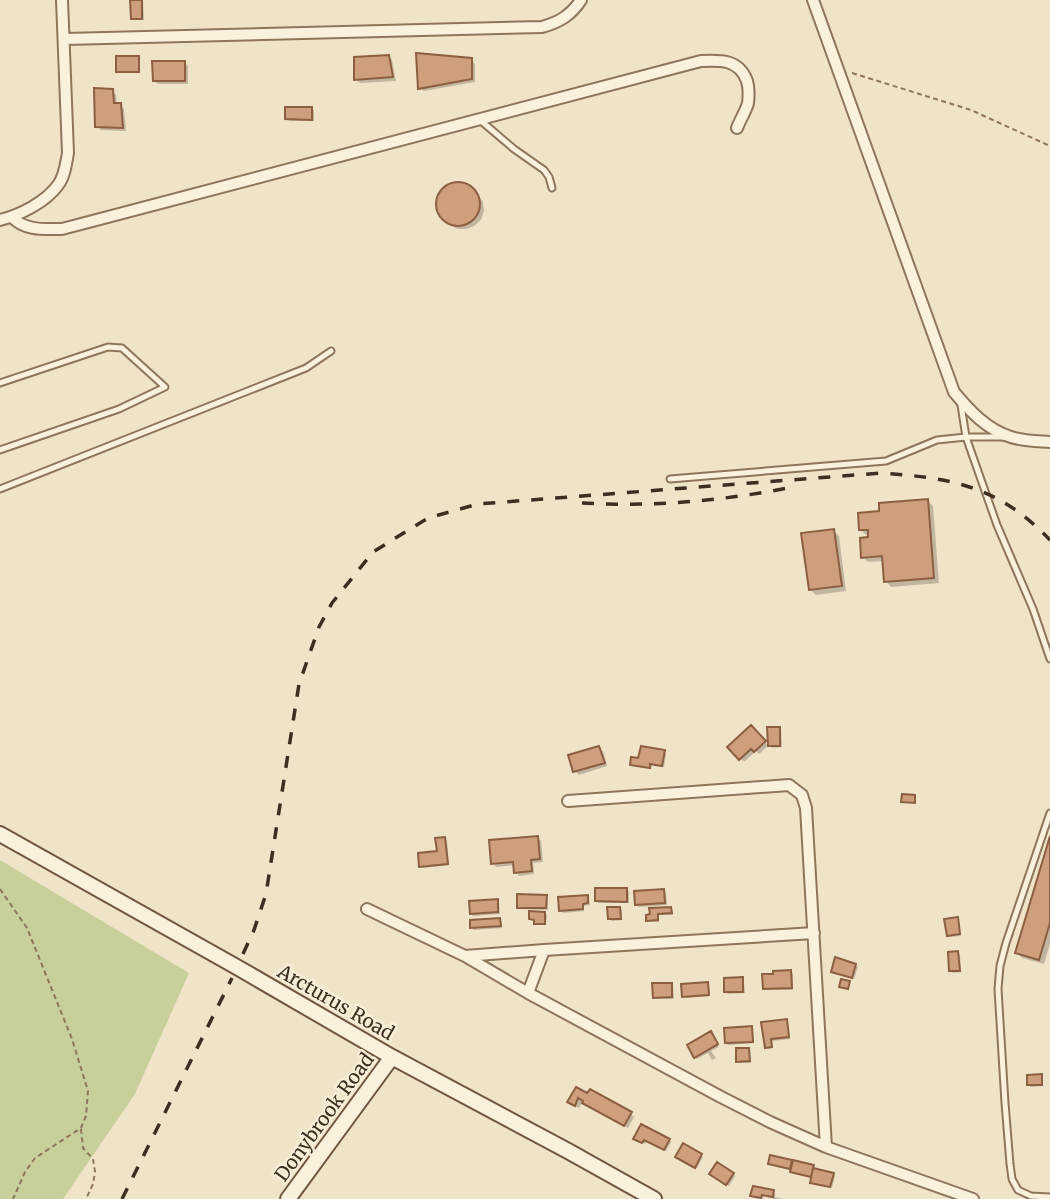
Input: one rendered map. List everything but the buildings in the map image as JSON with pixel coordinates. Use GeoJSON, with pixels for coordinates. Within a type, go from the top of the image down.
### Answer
{"type":"FeatureCollection","features":[{"type":"Feature","properties":{"kind":"main road","name":"Arcturus Road"},"geometry":{"type":"LineString","coordinates":[[0,834],[282,992],[392,1057],[654,1199]]}},
{"type":"Feature","properties":{"kind":"main road","name":"Donybrook Road"},"geometry":{"type":"LineString","coordinates":[[288,1199],[392,1057]]}},
{"type":"Feature","properties":{"kind":"street"},"geometry":{"type":"LineString","coordinates":[[6,218],[41,201],[58,185],[65,169],[68,153],[62,0]]}},
{"type":"Feature","properties":{"kind":"street"},"geometry":{"type":"LineString","coordinates":[[65,39],[542,27],[559,22],[575,9],[581,0]]}},
{"type":"Feature","properties":{"kind":"street"},"geometry":{"type":"LineString","coordinates":[[813,0],[954,392],[970,412],[1011,438],[1050,442]]}},
{"type":"Feature","properties":{"kind":"street"},"geometry":{"type":"LineString","coordinates":[[6,218],[28,228],[62,229],[701,61],[733,64],[744,72],[749,88],[748,103],[737,128]]}},
{"type":"Feature","properties":{"kind":"street"},"geometry":{"type":"LineString","coordinates":[[568,800],[789,785],[802,795],[806,808],[826,1147]]}},
{"type":"Feature","properties":{"kind":"street"},"geometry":{"type":"LineString","coordinates":[[367,909],[465,956],[721,1097],[826,1147],[973,1199]]}},
{"type":"Feature","properties":{"kind":"street"},"geometry":{"type":"LineString","coordinates":[[465,956],[814,933]]}},
{"type":"Feature","properties":{"kind":"street"},"geometry":{"type":"LineString","coordinates":[[528,993],[544,950]]}},
{"type":"Feature","properties":{"kind":"lane"},"geometry":{"type":"LineString","coordinates":[[480,120],[544,170],[552,188]]}},
{"type":"Feature","properties":{"kind":"lane"},"geometry":{"type":"LineString","coordinates":[[0,383],[116,346],[122,348],[165,387],[119,409],[0,450]]}},
{"type":"Feature","properties":{"kind":"lane"},"geometry":{"type":"LineString","coordinates":[[0,489],[306,368],[331,351]]}},
{"type":"Feature","properties":{"kind":"lane"},"geometry":{"type":"LineString","coordinates":[[961,400],[966,437],[1050,659]]}},
{"type":"Feature","properties":{"kind":"lane"},"geometry":{"type":"LineString","coordinates":[[670,479],[886,461],[937,440],[966,437],[1011,438]]}},
{"type":"Feature","properties":{"kind":"lane"},"geometry":{"type":"LineString","coordinates":[[1050,813],[999,966],[998,989],[1012,1179],[1018,1190],[1031,1196],[1050,1197]]}},
{"type":"Feature","properties":{"kind":"path"},"geometry":{"type":"LineString","coordinates":[[838,68],[971,110],[1050,146]]}},
{"type":"Feature","properties":{"kind":"path"},"geometry":{"type":"LineString","coordinates":[[0,889],[27,928],[72,1039],[88,1091],[86,1115],[80,1128],[35,1158],[25,1172],[13,1199]]}},
{"type":"Feature","properties":{"kind":"path"},"geometry":{"type":"LineString","coordinates":[[80,1128],[83,1147],[93,1159],[95,1172],[86,1199]]}},
{"type":"Feature","properties":{"kind":"green space"},"geometry":{"type":"Polygon","coordinates":[[[0,860],[189,973],[135,1094],[63,1199],[0,1199],[0,860]]]}},
{"type":"Feature","properties":{"kind":"railway"},"geometry":{"type":"LineString","coordinates":[[243,954],[266,894],[299,684],[319,627],[332,603],[373,552],[428,518],[478,504],[881,473],[930,478],[973,488],[1012,507],[1050,540]]}},
{"type":"Feature","properties":{"kind":"railway"},"geometry":{"type":"LineString","coordinates":[[582,503],[686,502],[788,488]]}},
{"type":"Feature","properties":{"kind":"railway"},"geometry":{"type":"LineString","coordinates":[[122,1199],[232,978]]}}]}
